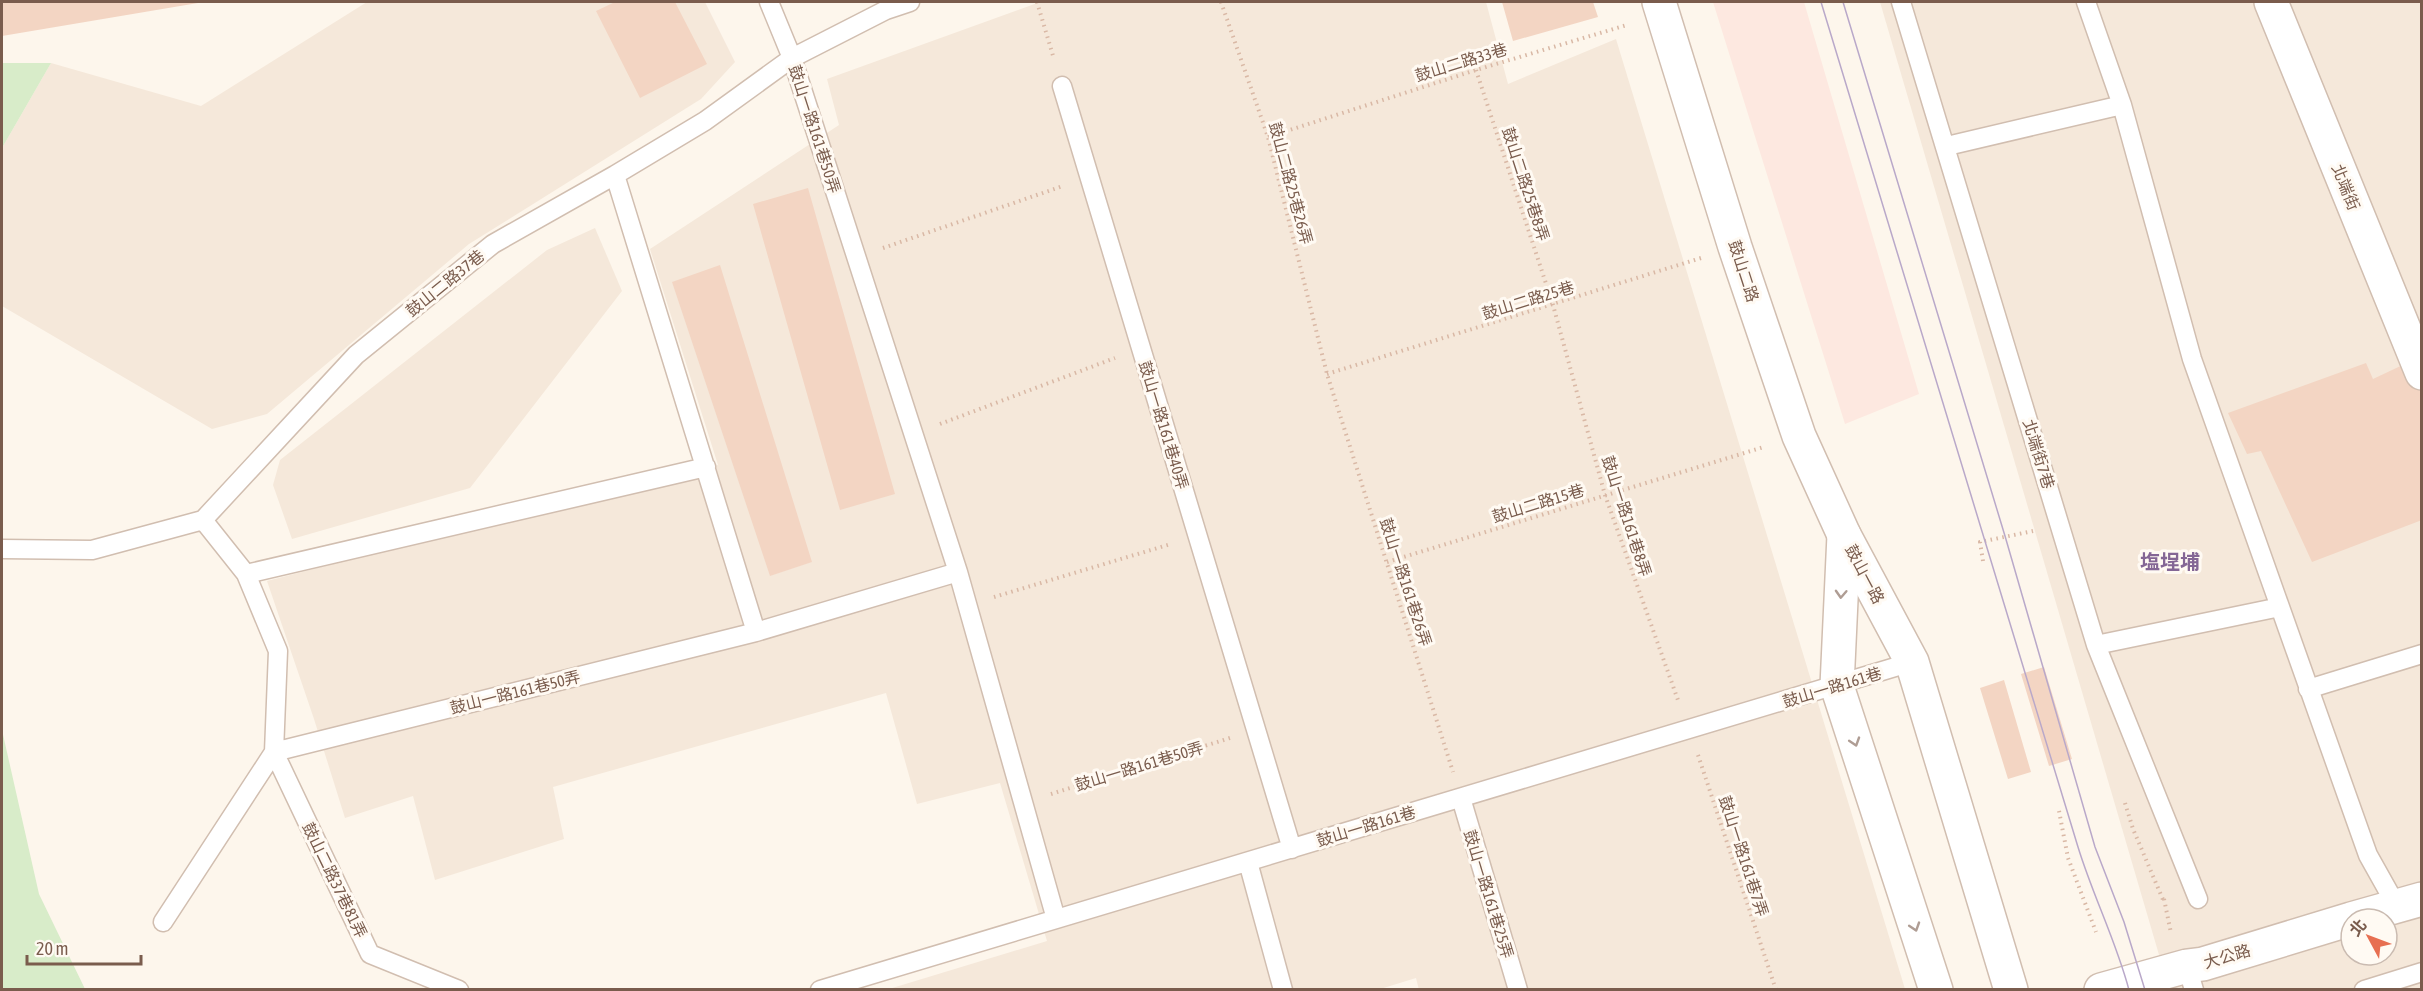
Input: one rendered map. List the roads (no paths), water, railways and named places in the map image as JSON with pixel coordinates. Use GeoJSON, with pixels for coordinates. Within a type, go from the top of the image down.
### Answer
{"type":"FeatureCollection","features":[{"type":"Feature","properties":{"kind":"street","name":"北端街"},"geometry":{"type":"LineString","coordinates":[[2271,2],[2421,373]]}},
{"type":"Feature","properties":{"kind":"street","name":"鼓山二路"},"geometry":{"type":"LineString","coordinates":[[1661,8],[1736,247],[1799,436],[1844,535]]}},
{"type":"Feature","properties":{"kind":"street","name":"鼓山一路"},"geometry":{"type":"LineString","coordinates":[[1844,535],[1912,662],[2011,990]]}},
{"type":"Feature","properties":{"kind":"street","name":"鼓山一路"},"geometry":{"type":"LineString","coordinates":[[1844,535],[1837,686],[1936,990]]}},
{"type":"Feature","properties":{"kind":"street","name":"大公路"},"geometry":{"type":"LineString","coordinates":[[2392,907],[2409,902]]}},
{"type":"Feature","properties":{"kind":"street","name":"大公路"},"geometry":{"type":"LineString","coordinates":[[2101,990],[2190,978],[2203,964],[2339,923]]}},
{"type":"Feature","properties":{"kind":"lane","name":"鼓山一路161巷50弄"},"geometry":{"type":"LineString","coordinates":[[769,2],[792,58],[958,572],[1056,919]]}},
{"type":"Feature","properties":{"kind":"lane","name":"鼓山二路37巷"},"geometry":{"type":"LineString","coordinates":[[203,520],[356,355],[493,244],[705,121],[792,58],[886,10],[910,2]]}},
{"type":"Feature","properties":{"kind":"lane","name":"北端街7巷"},"geometry":{"type":"LineString","coordinates":[[1902,2],[2096,645],[2198,899]]}},
{"type":"Feature","properties":{"kind":"lane"},"geometry":{"type":"LineString","coordinates":[[2086,2],[2122,105],[2192,359],[2308,689],[2368,855],[2409,902]]}},
{"type":"Feature","properties":{"kind":"lane","name":"鼓山一路161巷40弄"},"geometry":{"type":"LineString","coordinates":[[1062,86],[1292,849]]}},
{"type":"Feature","properties":{"kind":"lane"},"geometry":{"type":"LineString","coordinates":[[1947,146],[2122,105]]}},
{"type":"Feature","properties":{"kind":"lane"},"geometry":{"type":"LineString","coordinates":[[615,175],[756,632]]}},
{"type":"Feature","properties":{"kind":"lane"},"geometry":{"type":"LineString","coordinates":[[246,574],[706,467]]}},
{"type":"Feature","properties":{"kind":"lane"},"geometry":{"type":"LineString","coordinates":[[2,549],[92,550],[203,520]]}},
{"type":"Feature","properties":{"kind":"lane","name":"鼓山二路37巷81弄"},"geometry":{"type":"LineString","coordinates":[[203,520],[246,574],[278,651],[274,752],[370,954],[459,990]]}},
{"type":"Feature","properties":{"kind":"lane","name":"鼓山一路161巷50弄"},"geometry":{"type":"LineString","coordinates":[[274,752],[756,632],[958,572]]}},
{"type":"Feature","properties":{"kind":"lane"},"geometry":{"type":"LineString","coordinates":[[2096,645],[2280,607]]}},
{"type":"Feature","properties":{"kind":"lane"},"geometry":{"type":"LineString","coordinates":[[2308,689],[2421,654]]}},
{"type":"Feature","properties":{"kind":"lane","name":"鼓山一路161巷"},"geometry":{"type":"LineString","coordinates":[[820,990],[1912,662]]}},
{"type":"Feature","properties":{"kind":"lane"},"geometry":{"type":"LineString","coordinates":[[163,922],[274,752]]}},
{"type":"Feature","properties":{"kind":"lane","name":"鼓山一路161巷25弄"},"geometry":{"type":"LineString","coordinates":[[1461,798],[1518,990]]}},
{"type":"Feature","properties":{"kind":"lane"},"geometry":{"type":"LineString","coordinates":[[1248,862],[1283,990]]}},
{"type":"Feature","properties":{"kind":"lane"},"geometry":{"type":"LineString","coordinates":[[2364,990],[2421,972]]}},
{"type":"Feature","properties":{"kind":"tram line"},"geometry":{"type":"LineString","coordinates":[[1821,2],[2078,847],[2129,990]]}},
{"type":"Feature","properties":{"kind":"tram line"},"geometry":{"type":"LineString","coordinates":[[1843,2],[2005,536],[2095,847],[2124,922],[2145,990]]}},
{"type":"Feature","properties":{"kind":"district","name":"塩埕埔"},"geometry":{"type":"Point","coordinates":[2170,562]}}]}
